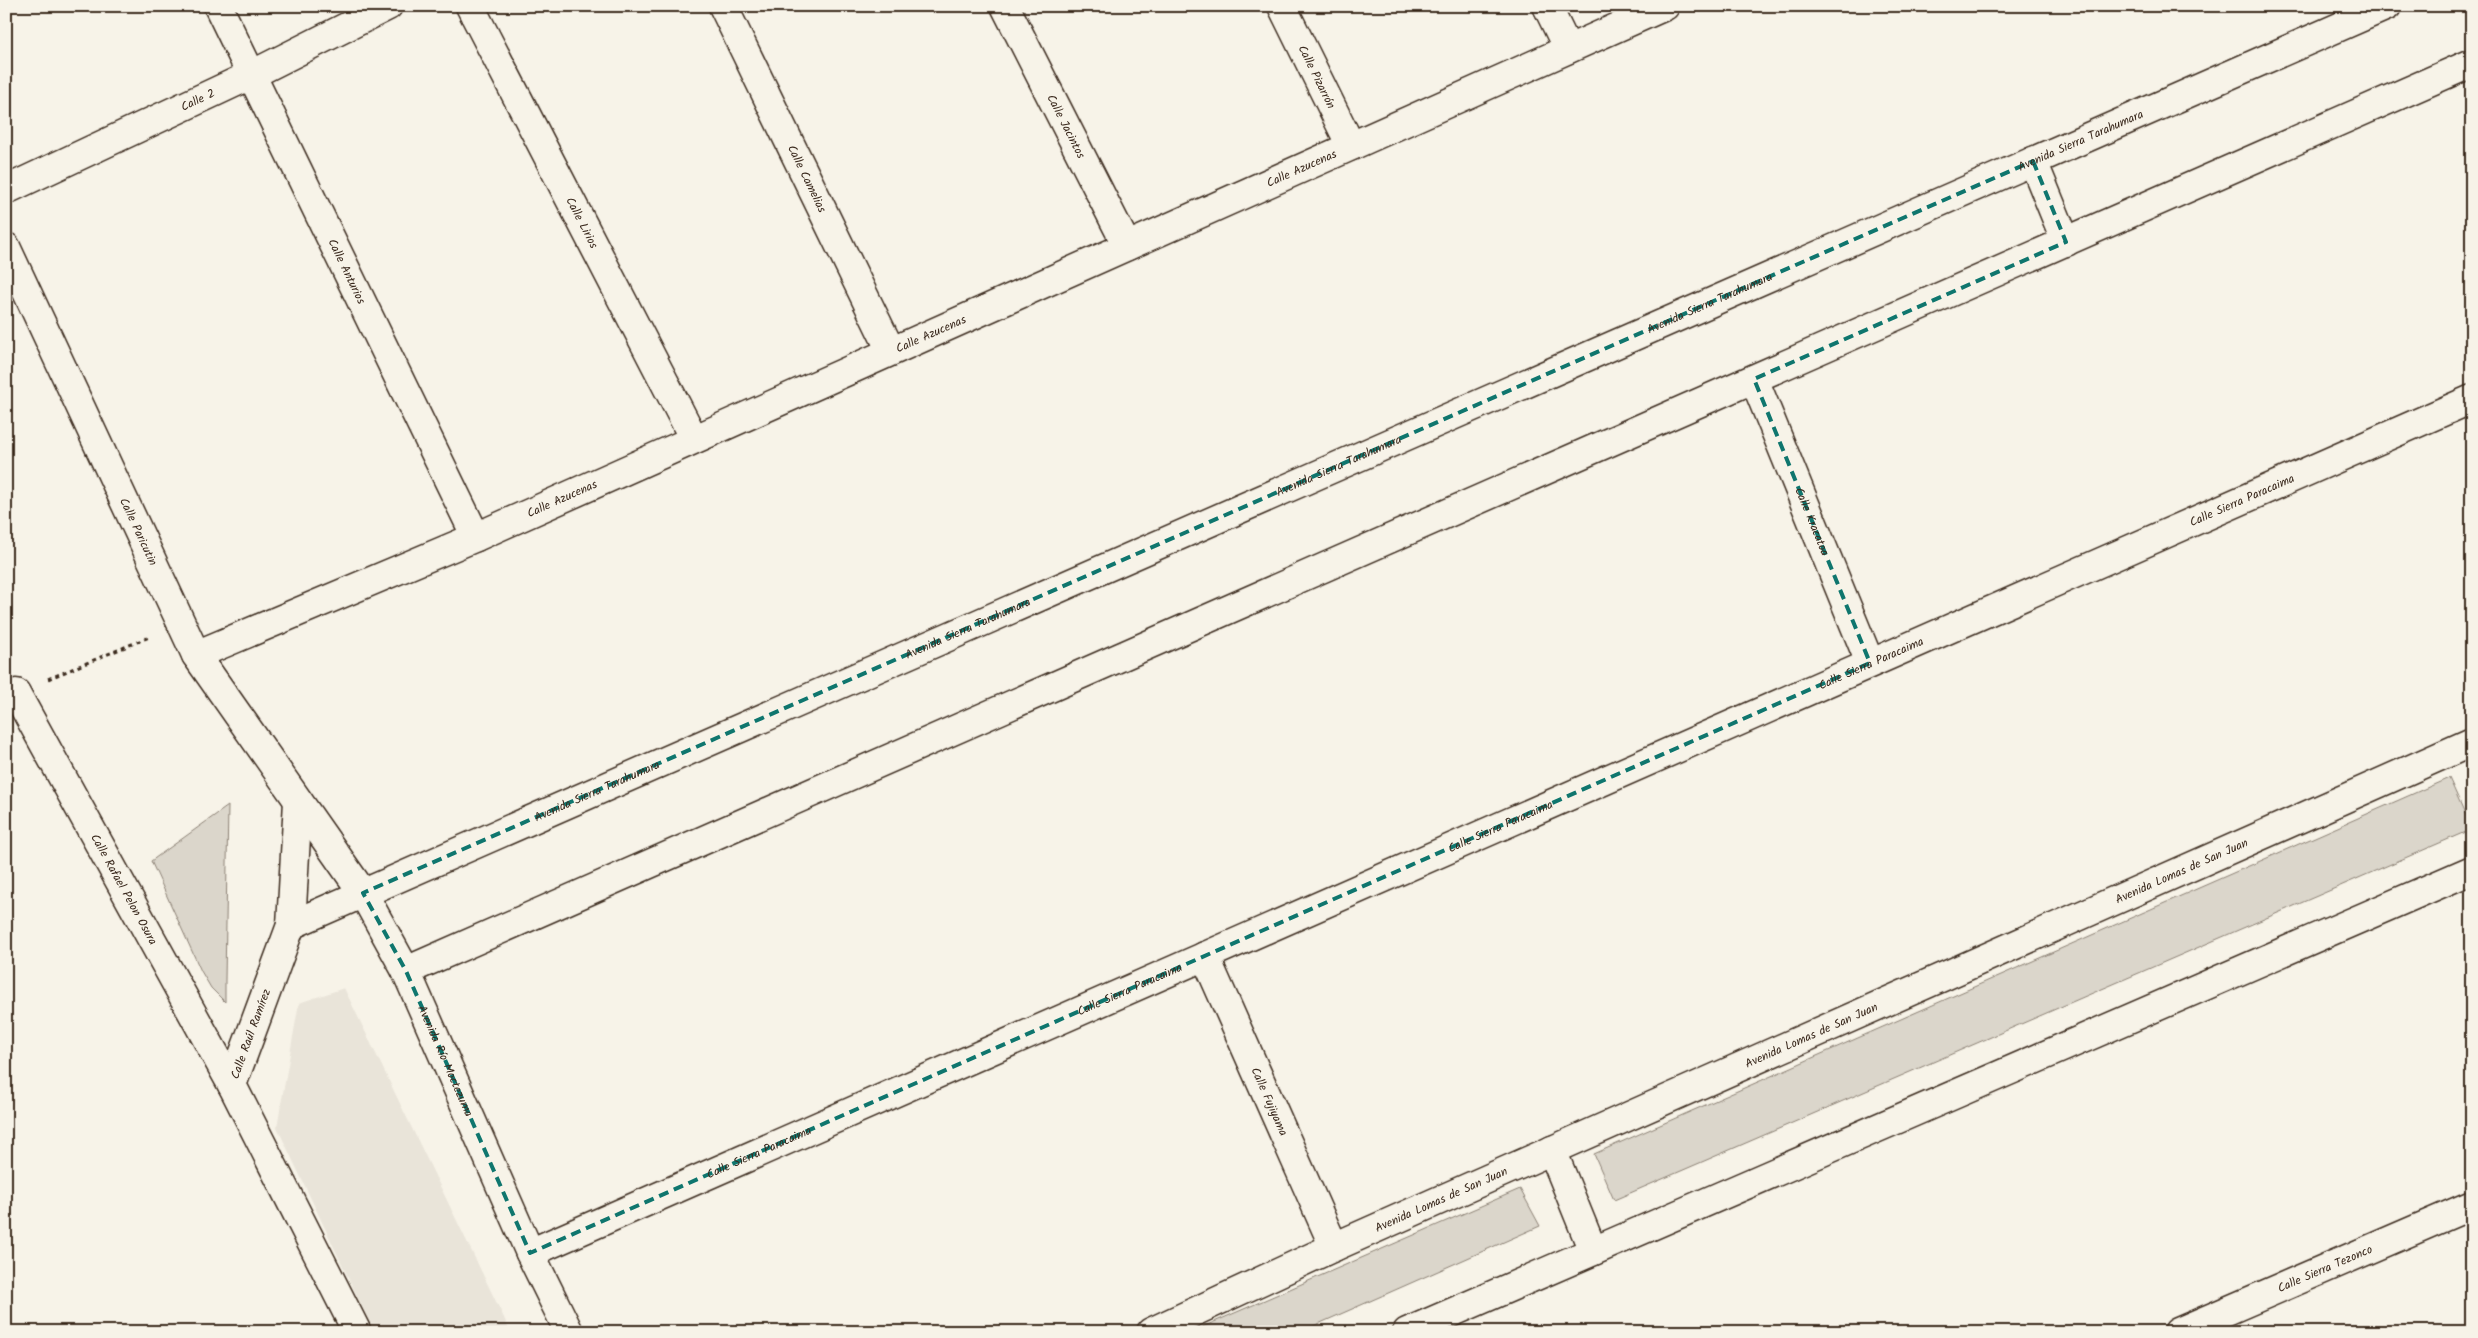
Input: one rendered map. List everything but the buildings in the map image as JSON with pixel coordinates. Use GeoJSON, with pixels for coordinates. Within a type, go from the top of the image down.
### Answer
{"type":"FeatureCollection","features":[{"type":"Feature","properties":{"kind":"street","name":"Calle Anturios"},"geometry":{"type":"LineString","coordinates":[[218,6],[476,537]]}},
{"type":"Feature","properties":{"kind":"street","name":"Calle 2"},"geometry":{"type":"LineString","coordinates":[[6,190],[251,75],[388,6]]}},
{"type":"Feature","properties":{"kind":"street","name":"Calle Lirios"},"geometry":{"type":"LineString","coordinates":[[470,6],[694,439]]}},
{"type":"Feature","properties":{"kind":"street","name":"Calle Camelias"},"geometry":{"type":"LineString","coordinates":[[723,6],[891,351]]}},
{"type":"Feature","properties":{"kind":"street","name":"Calle Jacintos"},"geometry":{"type":"LineString","coordinates":[[1005,6],[1127,246]]}},
{"type":"Feature","properties":{"kind":"street","name":"Calle Pizarrón"},"geometry":{"type":"LineString","coordinates":[[1282,6],[1350,146]]}},
{"type":"Feature","properties":{"kind":"street"},"geometry":{"type":"LineString","coordinates":[[1547,6],[1568,49]]}},
{"type":"Feature","properties":{"kind":"street","name":"Calle Azucenas"},"geometry":{"type":"LineString","coordinates":[[196,655],[476,537],[1665,6]]}},
{"type":"Feature","properties":{"kind":"street","name":"Avenida Sierra Tarahumara"},"geometry":{"type":"LineString","coordinates":[[291,925],[2387,6]]}},
{"type":"Feature","properties":{"kind":"street"},"geometry":{"type":"LineString","coordinates":[[406,971],[2472,63]]}},
{"type":"Feature","properties":{"kind":"street"},"geometry":{"type":"LineString","coordinates":[[2033,162],[2066,242]]}},
{"type":"Feature","properties":{"kind":"street","name":"Calle Paricutin"},"geometry":{"type":"LineString","coordinates":[[6,246],[196,655],[298,801]]}},
{"type":"Feature","properties":{"kind":"street","name":"Calle Kracatoa"},"geometry":{"type":"LineString","coordinates":[[1754,379],[1870,664]]}},
{"type":"Feature","properties":{"kind":"street","name":"Calle Sierra Paracaima"},"geometry":{"type":"LineString","coordinates":[[530,1253],[2472,400]]}},
{"type":"Feature","properties":{"kind":"street","name":"Calle Rafael Pelon Osura"},"geometry":{"type":"LineString","coordinates":[[16,693],[232,1086]]}},
{"type":"Feature","properties":{"kind":"street","name":"Avenida Lomas de San Juan"},"geometry":{"type":"LineString","coordinates":[[1151,1332],[1334,1247],[1552,1150],[2470,749]]}},
{"type":"Feature","properties":{"kind":"street","name":"Avenida Río Moctezuma"},"geometry":{"type":"LineString","coordinates":[[298,801],[364,893],[406,971],[530,1253],[569,1332]]}},
{"type":"Feature","properties":{"kind":"street","name":"Calle Raúl Ramírez"},"geometry":{"type":"LineString","coordinates":[[298,801],[291,925],[232,1086],[357,1332]]}},
{"type":"Feature","properties":{"kind":"street"},"geometry":{"type":"LineString","coordinates":[[1407,1332],[2472,870]]}},
{"type":"Feature","properties":{"kind":"street","name":"Calle Fujiyama"},"geometry":{"type":"LineString","coordinates":[[1204,956],[1334,1247]]}},
{"type":"Feature","properties":{"kind":"street"},"geometry":{"type":"LineString","coordinates":[[1552,1150],[1593,1251]]}},
{"type":"Feature","properties":{"kind":"street","name":"Calle Sierra Tezonco"},"geometry":{"type":"LineString","coordinates":[[2183,1331],[2472,1205]]}},
{"type":"Feature","properties":{"kind":"path"},"geometry":{"type":"LineString","coordinates":[[16,693],[181,624]]}},
{"type":"Feature","properties":{"kind":"highlighted area"},"geometry":{"type":"Polygon","coordinates":[[[2033,161],[2066,242],[1754,379],[1870,663],[530,1253],[406,971],[363,893],[2033,161]]]}},
{"type":"Feature","properties":{"kind":"shaded area"},"geometry":{"type":"Polygon","coordinates":[[[2449,778],[2472,829],[1614,1200],[1594,1154],[2449,778]]]}},
{"type":"Feature","properties":{"kind":"shaded area"},"geometry":{"type":"Polygon","coordinates":[[[228,806],[225,1002],[211,988],[201,971],[151,861],[228,806]]]}},
{"type":"Feature","properties":{"kind":"shaded area"},"geometry":{"type":"Polygon","coordinates":[[[344,988],[510,1332],[374,1332],[277,1127],[299,1003],[344,988]]]}},
{"type":"Feature","properties":{"kind":"shaded area"},"geometry":{"type":"Polygon","coordinates":[[[1520,1189],[1540,1226],[1300,1332],[1191,1332],[1520,1189]]]}}]}
